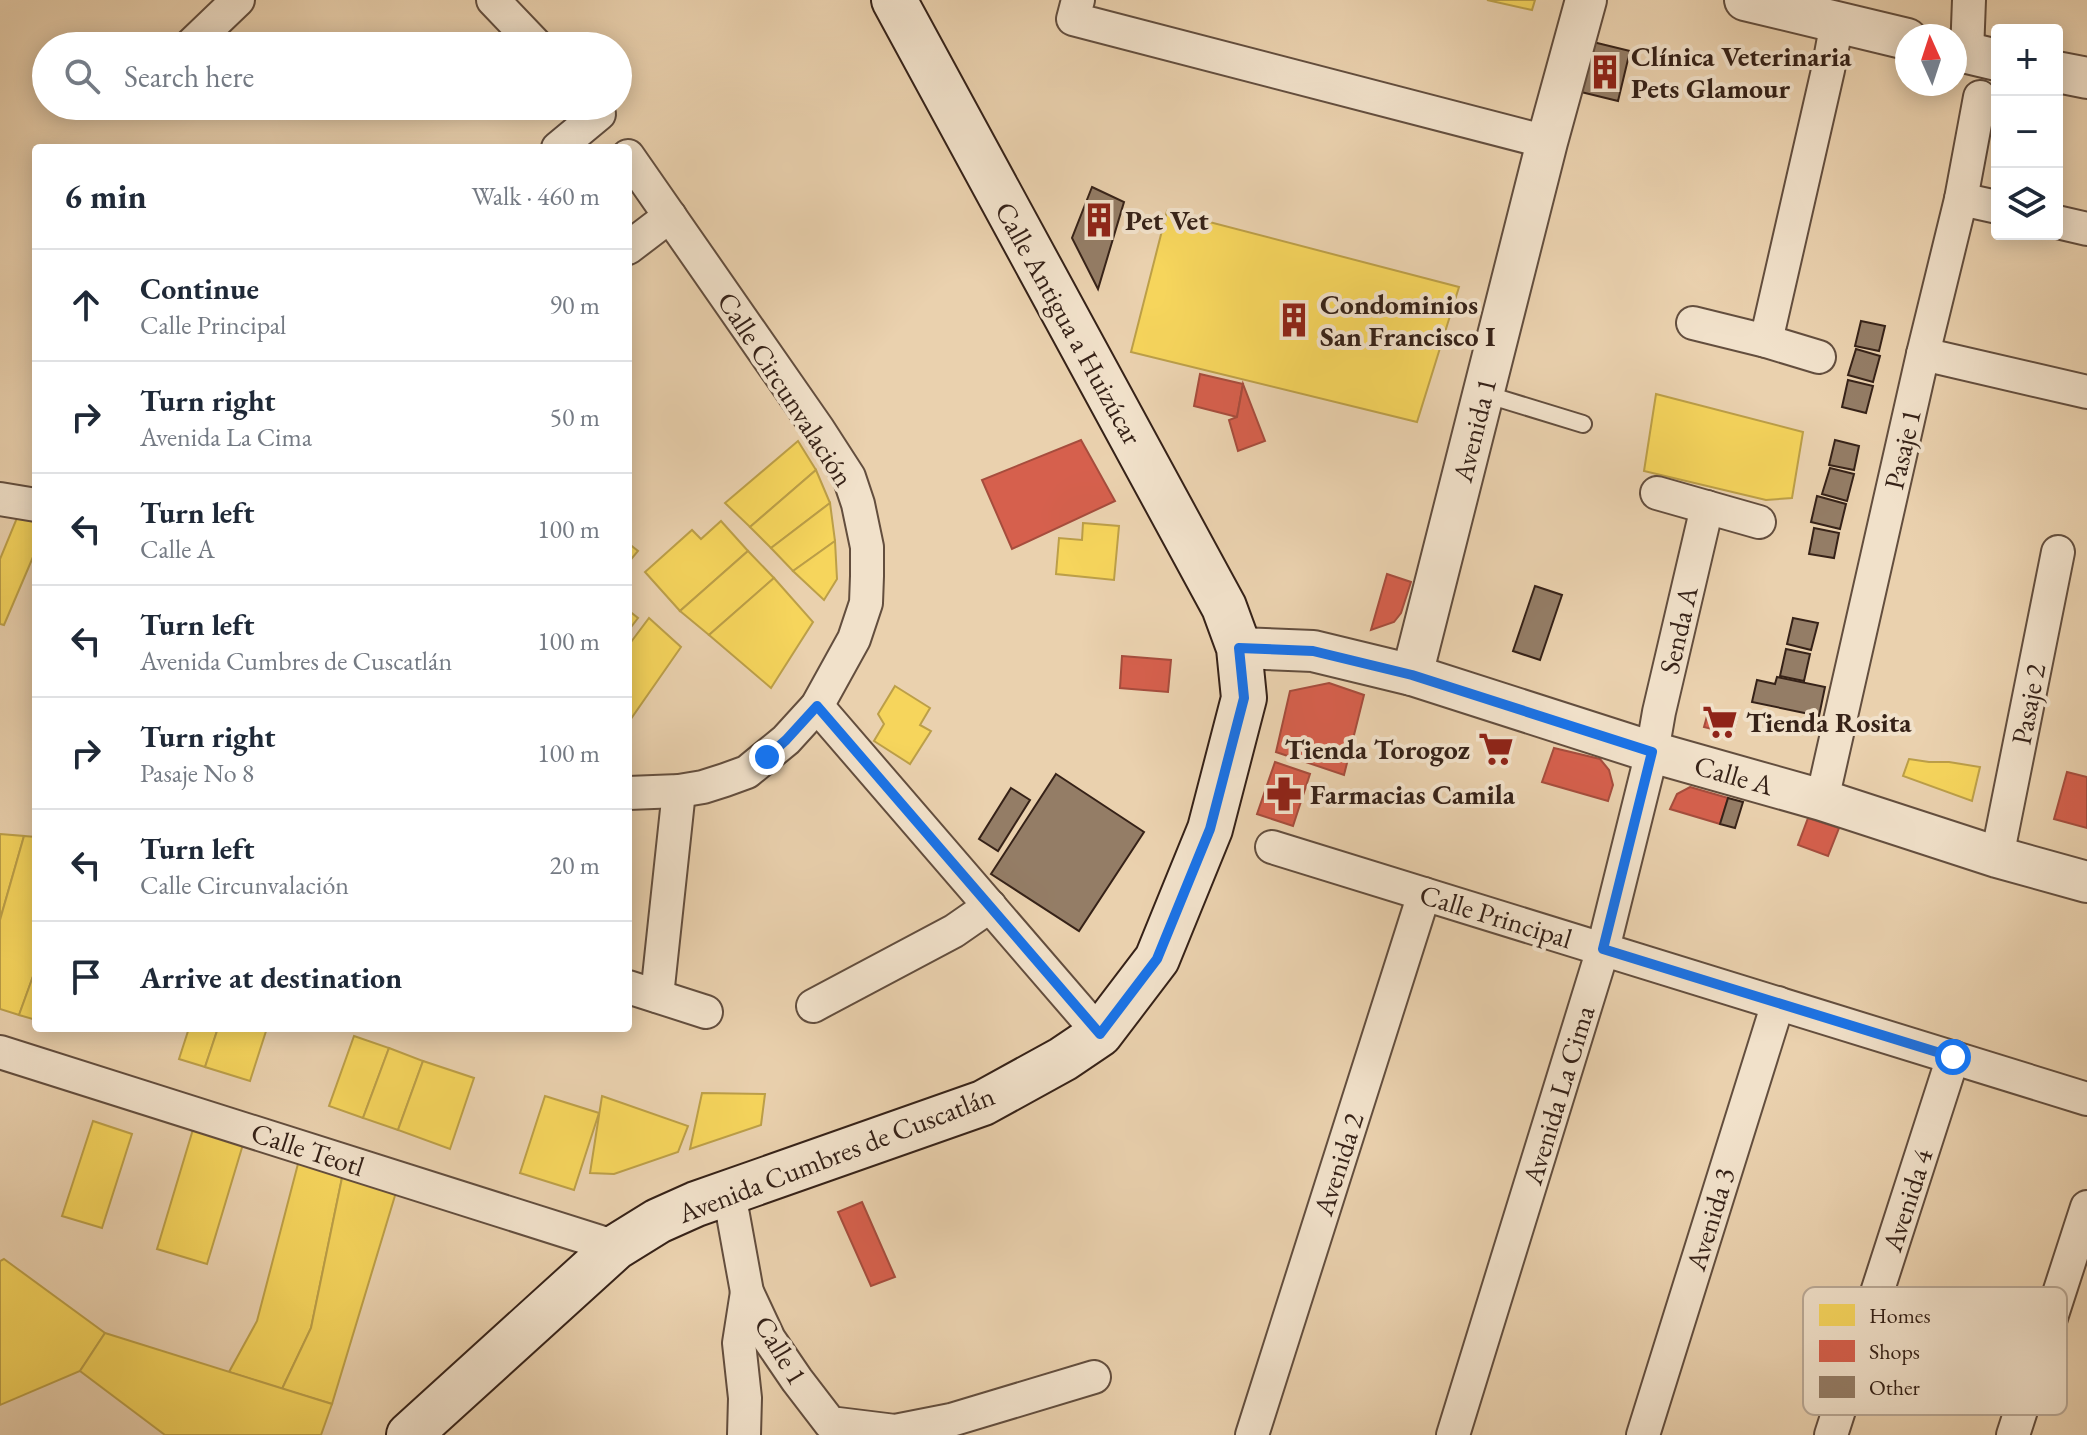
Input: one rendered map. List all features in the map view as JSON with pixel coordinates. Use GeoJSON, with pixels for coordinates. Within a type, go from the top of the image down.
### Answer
{"type":"FeatureCollection","features":[{"type":"Feature","properties":{"kind":"main road","name":"Calle Antigua a Huizúcar"},"geometry":{"type":"LineString","coordinates":[[894,0],[1224,607],[1239,648]]}},
{"type":"Feature","properties":{"kind":"main road","name":"Avenida Cumbres de Cuscatlán"},"geometry":{"type":"LineString","coordinates":[[409,1435],[616,1247],[658,1221],[696,1204],[983,1103],[1063,1059],[1100,1034],[1157,959],[1210,829],[1244,698],[1239,648]]}},
{"type":"Feature","properties":{"kind":"street"},"geometry":{"type":"LineString","coordinates":[[205,32],[238,0]]}},
{"type":"Feature","properties":{"kind":"street"},"geometry":{"type":"LineString","coordinates":[[493,0],[524,32]]}},
{"type":"Feature","properties":{"kind":"street"},"geometry":{"type":"LineString","coordinates":[[1078,0],[1073,19],[1547,142]]}},
{"type":"Feature","properties":{"kind":"street","name":"Avenida 1"},"geometry":{"type":"LineString","coordinates":[[1412,675],[1586,0]]}},
{"type":"Feature","properties":{"kind":"street"},"geometry":{"type":"LineString","coordinates":[[1745,0],[1895,36]]}},
{"type":"Feature","properties":{"kind":"street"},"geometry":{"type":"LineString","coordinates":[[1969,0],[1973,54]]}},
{"type":"Feature","properties":{"kind":"street"},"geometry":{"type":"LineString","coordinates":[[1766,341],[1837,22]]}},
{"type":"Feature","properties":{"kind":"street"},"geometry":{"type":"LineString","coordinates":[[2063,73],[2087,78]]}},
{"type":"Feature","properties":{"kind":"street","name":"Pasaje 1"},"geometry":{"type":"LineString","coordinates":[[1822,800],[1961,199],[1980,97]]}},
{"type":"Feature","properties":{"kind":"street"},"geometry":{"type":"LineString","coordinates":[[562,144],[585,120]]}},
{"type":"Feature","properties":{"kind":"street"},"geometry":{"type":"LineString","coordinates":[[602,120],[620,144]]}},
{"type":"Feature","properties":{"kind":"street","name":"Calle Circunvalación"},"geometry":{"type":"LineString","coordinates":[[632,162],[849,477],[867,547],[866,603],[854,639],[817,706],[786,740],[747,772],[703,787],[632,793]]}},
{"type":"Feature","properties":{"kind":"street"},"geometry":{"type":"LineString","coordinates":[[1961,199],[1991,206]]}},
{"type":"Feature","properties":{"kind":"street"},"geometry":{"type":"LineString","coordinates":[[632,245],[670,216]]}},
{"type":"Feature","properties":{"kind":"street"},"geometry":{"type":"LineString","coordinates":[[2063,223],[2087,229]]}},
{"type":"Feature","properties":{"kind":"street"},"geometry":{"type":"LineString","coordinates":[[1693,323],[1819,357]]}},
{"type":"Feature","properties":{"kind":"street"},"geometry":{"type":"LineString","coordinates":[[1923,354],[2087,392]]}},
{"type":"Feature","properties":{"kind":"street"},"geometry":{"type":"LineString","coordinates":[[1657,493],[1759,522]]}},
{"type":"Feature","properties":{"kind":"street"},"geometry":{"type":"LineString","coordinates":[[0,499],[32,504]]}},
{"type":"Feature","properties":{"kind":"street","name":"Senda A"},"geometry":{"type":"LineString","coordinates":[[1652,752],[1707,507]]}},
{"type":"Feature","properties":{"kind":"street","name":"Pasaje 2"},"geometry":{"type":"LineString","coordinates":[[1997,857],[2058,552]]}},
{"type":"Feature","properties":{"kind":"street","name":"Calle A"},"geometry":{"type":"LineString","coordinates":[[1239,648],[1313,651],[1412,675],[1652,752],[1822,800],[1997,857],[2087,882]]}},
{"type":"Feature","properties":{"kind":"street"},"geometry":{"type":"LineString","coordinates":[[817,706],[1100,1034]]}},
{"type":"Feature","properties":{"kind":"street","name":"Avenida La Cima"},"geometry":{"type":"LineString","coordinates":[[1453,1435],[1603,949],[1652,752]]}},
{"type":"Feature","properties":{"kind":"street"},"geometry":{"type":"LineString","coordinates":[[679,791],[642,992],[706,1012]]}},
{"type":"Feature","properties":{"kind":"street","name":"Calle Principal"},"geometry":{"type":"LineString","coordinates":[[1272,847],[2087,1099]]}},
{"type":"Feature","properties":{"kind":"street","name":"Avenida 2"},"geometry":{"type":"LineString","coordinates":[[1252,1435],[1424,894]]}},
{"type":"Feature","properties":{"kind":"street"},"geometry":{"type":"LineString","coordinates":[[813,1006],[954,931],[990,906]]}},
{"type":"Feature","properties":{"kind":"street","name":"Avenida 3"},"geometry":{"type":"LineString","coordinates":[[1643,1435],[1778,1003]]}},
{"type":"Feature","properties":{"kind":"street","name":"Calle Teotl"},"geometry":{"type":"LineString","coordinates":[[0,1052],[616,1247]]}},
{"type":"Feature","properties":{"kind":"street","name":"Avenida 4"},"geometry":{"type":"LineString","coordinates":[[1879,1287],[1953,1057]]}},
{"type":"Feature","properties":{"kind":"street","name":"Calle 1"},"geometry":{"type":"LineString","coordinates":[[729,1193],[747,1292],[769,1339],[830,1423],[895,1431],[951,1420],[1094,1377]]}},
{"type":"Feature","properties":{"kind":"street"},"geometry":{"type":"LineString","coordinates":[[2061,1287],[2087,1207]]}},
{"type":"Feature","properties":{"kind":"street"},"geometry":{"type":"LineString","coordinates":[[744,1435],[745,1398],[739,1343],[747,1292]]}},
{"type":"Feature","properties":{"kind":"street","name":"Avenida 4"},"geometry":{"type":"LineString","coordinates":[[1831,1435],[1837,1415]]}},
{"type":"Feature","properties":{"kind":"street"},"geometry":{"type":"LineString","coordinates":[[2013,1435],[2019,1415]]}},
{"type":"Feature","properties":{"kind":"lane"},"geometry":{"type":"LineString","coordinates":[[1483,394],[1583,424]]}},
{"type":"Feature","properties":{"kind":"building: Homes"},"geometry":{"type":"Polygon","coordinates":[[[1487,0],[1535,0],[1532,10],[1487,0]]]}},
{"type":"Feature","properties":{"kind":"building: Homes","name":"Condominios San Francisco I"},"geometry":{"type":"Polygon","coordinates":[[[1167,211],[1459,287],[1417,422],[1131,352],[1167,211]]]}},
{"type":"Feature","properties":{"kind":"building: Homes"},"geometry":{"type":"Polygon","coordinates":[[[1656,394],[1803,432],[1792,498],[1766,500],[1644,471],[1656,394]]]}},
{"type":"Feature","properties":{"kind":"building: Homes"},"geometry":{"type":"Polygon","coordinates":[[[798,441],[816,470],[750,527],[725,503],[798,441]]]}},
{"type":"Feature","properties":{"kind":"building: Homes"},"geometry":{"type":"Polygon","coordinates":[[[816,470],[830,503],[771,548],[750,527],[816,470]]]}},
{"type":"Feature","properties":{"kind":"building: Homes"},"geometry":{"type":"Polygon","coordinates":[[[830,503],[835,541],[793,571],[771,548],[830,503]]]}},
{"type":"Feature","properties":{"kind":"building: Homes"},"geometry":{"type":"Polygon","coordinates":[[[19,513],[32,518],[32,559],[4,625],[0,624],[0,559],[19,513]]]}},
{"type":"Feature","properties":{"kind":"building: Homes"},"geometry":{"type":"Polygon","coordinates":[[[721,521],[748,551],[680,611],[645,572],[692,530],[701,539],[721,521]]]}},
{"type":"Feature","properties":{"kind":"building: Homes"},"geometry":{"type":"Polygon","coordinates":[[[1083,523],[1119,526],[1114,580],[1056,574],[1059,538],[1082,540],[1083,523]]]}},
{"type":"Feature","properties":{"kind":"building: Homes"},"geometry":{"type":"Polygon","coordinates":[[[835,541],[837,579],[824,600],[793,571],[835,541]]]}},
{"type":"Feature","properties":{"kind":"building: Homes"},"geometry":{"type":"Polygon","coordinates":[[[748,551],[774,578],[709,635],[680,611],[748,551]]]}},
{"type":"Feature","properties":{"kind":"building: Homes"},"geometry":{"type":"Polygon","coordinates":[[[774,578],[813,622],[771,688],[709,635],[774,578]]]}},
{"type":"Feature","properties":{"kind":"building: Homes"},"geometry":{"type":"Polygon","coordinates":[[[649,618],[681,647],[632,717],[632,641],[649,618]]]}},
{"type":"Feature","properties":{"kind":"building: Homes"},"geometry":{"type":"Polygon","coordinates":[[[895,686],[930,708],[920,725],[931,731],[910,764],[874,741],[884,724],[878,714],[895,686]]]}},
{"type":"Feature","properties":{"kind":"building: Homes"},"geometry":{"type":"Polygon","coordinates":[[[1909,759],[1980,767],[1972,801],[1903,776],[1909,759]]]}},
{"type":"Feature","properties":{"kind":"building: Homes"},"geometry":{"type":"Polygon","coordinates":[[[0,834],[24,836],[0,920],[0,834]]]}},
{"type":"Feature","properties":{"kind":"building: Homes"},"geometry":{"type":"Polygon","coordinates":[[[24,836],[32,837],[32,979],[19,1015],[0,1009],[0,920],[24,836]]]}},
{"type":"Feature","properties":{"kind":"building: Homes"},"geometry":{"type":"Polygon","coordinates":[[[32,979],[32,1019],[19,1015],[32,979]]]}},
{"type":"Feature","properties":{"kind":"building: Homes"},"geometry":{"type":"Polygon","coordinates":[[[188,1032],[217,1032],[205,1067],[179,1059],[188,1032]]]}},
{"type":"Feature","properties":{"kind":"building: Homes"},"geometry":{"type":"Polygon","coordinates":[[[217,1032],[266,1032],[250,1081],[205,1067],[217,1032]]]}},
{"type":"Feature","properties":{"kind":"building: Homes"},"geometry":{"type":"Polygon","coordinates":[[[354,1036],[389,1048],[363,1118],[329,1106],[354,1036]]]}},
{"type":"Feature","properties":{"kind":"building: Homes"},"geometry":{"type":"Polygon","coordinates":[[[389,1048],[423,1061],[398,1130],[363,1118],[389,1048]]]}},
{"type":"Feature","properties":{"kind":"building: Homes"},"geometry":{"type":"Polygon","coordinates":[[[423,1061],[474,1078],[450,1149],[398,1130],[423,1061]]]}},
{"type":"Feature","properties":{"kind":"building: Homes"},"geometry":{"type":"Polygon","coordinates":[[[702,1093],[765,1094],[761,1125],[690,1149],[702,1093]]]}},
{"type":"Feature","properties":{"kind":"building: Homes"},"geometry":{"type":"Polygon","coordinates":[[[545,1096],[599,1113],[574,1190],[520,1173],[545,1096]]]}},
{"type":"Feature","properties":{"kind":"building: Homes"},"geometry":{"type":"Polygon","coordinates":[[[602,1096],[688,1126],[678,1152],[614,1174],[590,1173],[602,1096]]]}},
{"type":"Feature","properties":{"kind":"building: Homes"},"geometry":{"type":"Polygon","coordinates":[[[93,1121],[132,1134],[102,1228],[62,1216],[93,1121]]]}},
{"type":"Feature","properties":{"kind":"building: Homes"},"geometry":{"type":"Polygon","coordinates":[[[194,1126],[244,1141],[207,1264],[157,1249],[194,1126]]]}},
{"type":"Feature","properties":{"kind":"building: Homes"},"geometry":{"type":"Polygon","coordinates":[[[299,1160],[343,1173],[311,1328],[282,1389],[229,1372],[257,1321],[299,1160]]]}},
{"type":"Feature","properties":{"kind":"building: Homes"},"geometry":{"type":"Polygon","coordinates":[[[343,1173],[397,1189],[332,1404],[282,1389],[311,1328],[343,1173]]]}},
{"type":"Feature","properties":{"kind":"building: Homes"},"geometry":{"type":"Polygon","coordinates":[[[4,1259],[105,1333],[80,1371],[0,1405],[0,1261],[4,1259]]]}},
{"type":"Feature","properties":{"kind":"building: Homes"},"geometry":{"type":"Polygon","coordinates":[[[105,1333],[332,1404],[321,1435],[165,1435],[80,1371],[105,1333]]]}},
{"type":"Feature","properties":{"kind":"building: Shops"},"geometry":{"type":"Polygon","coordinates":[[[1200,374],[1243,384],[1237,417],[1194,406],[1200,374]]]}},
{"type":"Feature","properties":{"kind":"building: Shops"},"geometry":{"type":"Polygon","coordinates":[[[1243,384],[1265,441],[1238,451],[1229,420],[1237,417],[1243,384]]]}},
{"type":"Feature","properties":{"kind":"building: Shops"},"geometry":{"type":"Polygon","coordinates":[[[1081,440],[1115,501],[1012,549],[982,480],[1081,440]]]}},
{"type":"Feature","properties":{"kind":"building: Shops"},"geometry":{"type":"Polygon","coordinates":[[[1387,574],[1411,582],[1401,613],[1394,622],[1371,630],[1387,574]]]}},
{"type":"Feature","properties":{"kind":"building: Shops"},"geometry":{"type":"Polygon","coordinates":[[[1122,656],[1171,660],[1168,692],[1120,688],[1122,656]]]}},
{"type":"Feature","properties":{"kind":"building: Shops"},"geometry":{"type":"Polygon","coordinates":[[[1329,683],[1364,695],[1344,775],[1276,752],[1290,691],[1329,683]]]}},
{"type":"Feature","properties":{"kind":"building: Shops"},"geometry":{"type":"Polygon","coordinates":[[[1709,709],[1738,715],[1733,734],[1704,727],[1709,709]]]}},
{"type":"Feature","properties":{"kind":"building: Shops"},"geometry":{"type":"Polygon","coordinates":[[[1554,748],[1600,759],[1609,770],[1613,785],[1608,801],[1542,782],[1554,748]]]}},
{"type":"Feature","properties":{"kind":"building: Shops","name":"Farmacias Camila"},"geometry":{"type":"Polygon","coordinates":[[[1275,762],[1310,774],[1293,826],[1257,814],[1275,762]]]}},
{"type":"Feature","properties":{"kind":"building: Shops"},"geometry":{"type":"Polygon","coordinates":[[[2067,772],[2087,777],[2087,828],[2054,819],[2067,772]]]}},
{"type":"Feature","properties":{"kind":"building: Shops"},"geometry":{"type":"Polygon","coordinates":[[[1690,787],[1728,798],[1720,824],[1670,809],[1677,794],[1690,787]]]}},
{"type":"Feature","properties":{"kind":"building: Shops"},"geometry":{"type":"Polygon","coordinates":[[[1808,818],[1839,828],[1828,856],[1798,845],[1808,818]]]}},
{"type":"Feature","properties":{"kind":"building: Shops"},"geometry":{"type":"Polygon","coordinates":[[[862,1202],[895,1277],[871,1286],[838,1212],[862,1202]]]}},
{"type":"Feature","properties":{"kind":"building: Other","name":"Clínica Veterinaria Pets Glamour"},"geometry":{"type":"Polygon","coordinates":[[[1593,42],[1630,51],[1618,101],[1581,92],[1593,42]]]}},
{"type":"Feature","properties":{"kind":"building: Other","name":"Pet Vet"},"geometry":{"type":"Polygon","coordinates":[[[1092,187],[1124,202],[1098,289],[1072,238],[1092,187]]]}},
{"type":"Feature","properties":{"kind":"building: Other"},"geometry":{"type":"Polygon","coordinates":[[[1861,321],[1885,326],[1879,351],[1855,346],[1861,321]]]}},
{"type":"Feature","properties":{"kind":"building: Other"},"geometry":{"type":"Polygon","coordinates":[[[1856,349],[1880,356],[1873,382],[1848,375],[1856,349]]]}},
{"type":"Feature","properties":{"kind":"building: Other"},"geometry":{"type":"Polygon","coordinates":[[[1848,380],[1873,386],[1866,413],[1842,407],[1848,380]]]}},
{"type":"Feature","properties":{"kind":"building: Other"},"geometry":{"type":"Polygon","coordinates":[[[1835,440],[1859,446],[1854,470],[1829,465],[1835,440]]]}},
{"type":"Feature","properties":{"kind":"building: Other"},"geometry":{"type":"Polygon","coordinates":[[[1830,468],[1854,474],[1847,501],[1822,494],[1830,468]]]}},
{"type":"Feature","properties":{"kind":"building: Other"},"geometry":{"type":"Polygon","coordinates":[[[1817,496],[1846,504],[1840,529],[1811,522],[1817,496]]]}},
{"type":"Feature","properties":{"kind":"building: Other"},"geometry":{"type":"Polygon","coordinates":[[[1814,528],[1839,533],[1834,558],[1809,554],[1814,528]]]}},
{"type":"Feature","properties":{"kind":"building: Other"},"geometry":{"type":"Polygon","coordinates":[[[1535,586],[1562,595],[1540,660],[1513,651],[1535,586]]]}},
{"type":"Feature","properties":{"kind":"building: Other"},"geometry":{"type":"Polygon","coordinates":[[[1793,618],[1818,623],[1811,650],[1787,644],[1793,618]]]}},
{"type":"Feature","properties":{"kind":"building: Other"},"geometry":{"type":"Polygon","coordinates":[[[1786,649],[1810,654],[1804,681],[1780,676],[1786,649]]]}},
{"type":"Feature","properties":{"kind":"building: Other"},"geometry":{"type":"Polygon","coordinates":[[[1777,677],[1825,687],[1819,716],[1752,702],[1757,680],[1775,684],[1777,677]]]}},
{"type":"Feature","properties":{"kind":"building: Other"},"geometry":{"type":"Polygon","coordinates":[[[1056,774],[1144,832],[1079,931],[991,874],[1056,774]]]}},
{"type":"Feature","properties":{"kind":"building: Other"},"geometry":{"type":"Polygon","coordinates":[[[1011,788],[1030,800],[998,851],[979,839],[1011,788]]]}},
{"type":"Feature","properties":{"kind":"building: Other"},"geometry":{"type":"Polygon","coordinates":[[[1728,798],[1743,802],[1735,828],[1720,824],[1728,798]]]}},
{"type":"Feature","properties":{"kind":"place","name":"Clínica Veterinaria Pets Glamour"},"geometry":{"type":"Point","coordinates":[1605,72]}},
{"type":"Feature","properties":{"kind":"place","name":"Pet Vet"},"geometry":{"type":"Point","coordinates":[1099,220]}},
{"type":"Feature","properties":{"kind":"place","name":"Condominios San Francisco I"},"geometry":{"type":"Point","coordinates":[1294,320]}},
{"type":"Feature","properties":{"kind":"place","name":"Tienda Rosita"},"geometry":{"type":"Point","coordinates":[1720,722]}},
{"type":"Feature","properties":{"kind":"place","name":"Tienda Torogoz"},"geometry":{"type":"Point","coordinates":[1496,749]}},
{"type":"Feature","properties":{"kind":"place","name":"Farmacias Camila"},"geometry":{"type":"Point","coordinates":[1284,794]}},
{"type":"Feature","properties":{"kind":"route"},"geometry":{"type":"LineString","coordinates":[[767,757],[817,706],[1100,1034],[1157,959],[1210,829],[1244,698],[1239,648],[1313,651],[1412,675],[1652,752],[1603,949],[1953,1057]]}}]}
